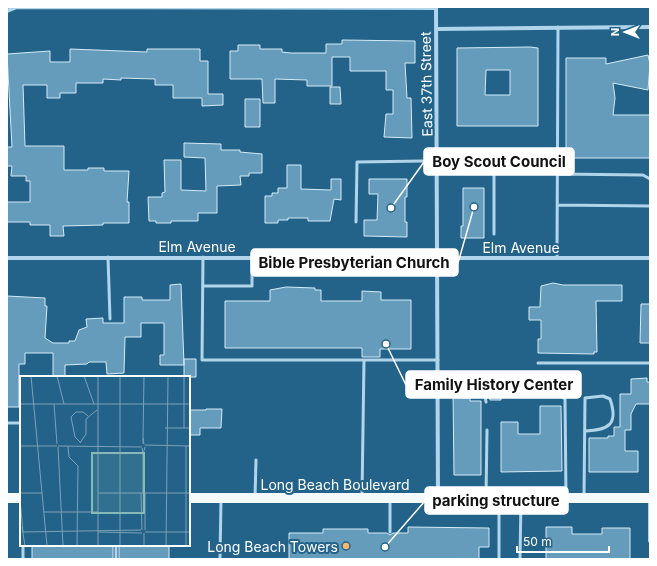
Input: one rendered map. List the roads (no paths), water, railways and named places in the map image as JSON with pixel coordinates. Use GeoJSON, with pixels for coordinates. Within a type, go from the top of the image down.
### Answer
{"type":"FeatureCollection","features":[{"type":"Feature","properties":{"kind":"main road"},"geometry":{"type":"LineString","coordinates":[[7,498],[20,498]]}},
{"type":"Feature","properties":{"kind":"main road","name":"Long Beach Boulevard"},"geometry":{"type":"LineString","coordinates":[[190,498],[650,498]]}},
{"type":"Feature","properties":{"kind":"street"},"geometry":{"type":"LineString","coordinates":[[7,11],[17,7],[436,8]]}},
{"type":"Feature","properties":{"kind":"street","name":"East 37th Street"},"geometry":{"type":"LineString","coordinates":[[436,8],[438,161],[438,498]]}},
{"type":"Feature","properties":{"kind":"street"},"geometry":{"type":"LineString","coordinates":[[436,29],[650,27]]}},
{"type":"Feature","properties":{"kind":"street","name":"Elm Avenue"},"geometry":{"type":"LineString","coordinates":[[7,258],[650,258]]}},
{"type":"Feature","properties":{"kind":"street"},"geometry":{"type":"LineString","coordinates":[[650,498],[650,541]]}},
{"type":"Feature","properties":{"kind":"lane"},"geometry":{"type":"LineString","coordinates":[[557,258],[559,144],[558,27]]}},
{"type":"Feature","properties":{"kind":"lane"},"geometry":{"type":"LineString","coordinates":[[356,222],[357,162],[489,160],[494,164],[494,234]]}},
{"type":"Feature","properties":{"kind":"lane"},"geometry":{"type":"LineString","coordinates":[[558,174],[643,175],[650,179]]}},
{"type":"Feature","properties":{"kind":"lane"},"geometry":{"type":"LineString","coordinates":[[558,205],[650,206]]}},
{"type":"Feature","properties":{"kind":"lane"},"geometry":{"type":"LineString","coordinates":[[108,257],[110,319]]}},
{"type":"Feature","properties":{"kind":"lane"},"geometry":{"type":"LineString","coordinates":[[203,257],[202,360],[438,360]]}},
{"type":"Feature","properties":{"kind":"lane"},"geometry":{"type":"LineString","coordinates":[[202,286],[252,286],[252,257]]}},
{"type":"Feature","properties":{"kind":"lane"},"geometry":{"type":"LineString","coordinates":[[362,498],[364,360]]}},
{"type":"Feature","properties":{"kind":"lane"},"geometry":{"type":"LineString","coordinates":[[538,363],[650,363]]}},
{"type":"Feature","properties":{"kind":"lane"},"geometry":{"type":"LineString","coordinates":[[438,385],[466,387],[473,393],[485,396],[486,402]]}},
{"type":"Feature","properties":{"kind":"lane"},"geometry":{"type":"LineString","coordinates":[[523,392],[559,394],[565,399],[566,498]]}},
{"type":"Feature","properties":{"kind":"lane"},"geometry":{"type":"LineString","coordinates":[[584,431],[601,430],[608,427],[613,419],[613,408],[610,399],[602,396],[585,398],[584,431],[584,498]]}},
{"type":"Feature","properties":{"kind":"lane"},"geometry":{"type":"LineString","coordinates":[[7,423],[20,423]]}},
{"type":"Feature","properties":{"kind":"lane"},"geometry":{"type":"LineString","coordinates":[[486,498],[487,430]]}},
{"type":"Feature","properties":{"kind":"lane"},"geometry":{"type":"LineString","coordinates":[[255,498],[256,460]]}},
{"type":"Feature","properties":{"kind":"lane"},"geometry":{"type":"LineString","coordinates":[[220,559],[221,498]]}},
{"type":"Feature","properties":{"kind":"lane"},"geometry":{"type":"LineString","coordinates":[[390,498],[390,532]]}},
{"type":"Feature","properties":{"kind":"lane"},"geometry":{"type":"LineString","coordinates":[[499,498],[499,559]]}},
{"type":"Feature","properties":{"kind":"lane"},"geometry":{"type":"LineString","coordinates":[[520,559],[521,498]]}},
{"type":"Feature","properties":{"kind":"lane"},"geometry":{"type":"LineString","coordinates":[[23,546],[23,559]]}},
{"type":"Feature","properties":{"kind":"lane"},"geometry":{"type":"LineString","coordinates":[[116,546],[116,559]]}},
{"type":"Feature","properties":{"kind":"place","name":"Bible Presbyterian Church"},"geometry":{"type":"Point","coordinates":[474,207]}},
{"type":"Feature","properties":{"kind":"place","name":"Boy Scout Council"},"geometry":{"type":"Point","coordinates":[391,208]}},
{"type":"Feature","properties":{"kind":"place","name":"Family History Center"},"geometry":{"type":"Point","coordinates":[386,344]}},
{"type":"Feature","properties":{"kind":"place","name":"Long Beach Towers"},"geometry":{"type":"Point","coordinates":[346,546]}},
{"type":"Feature","properties":{"kind":"place","name":"parking structure"},"geometry":{"type":"Point","coordinates":[385,547]}}]}
